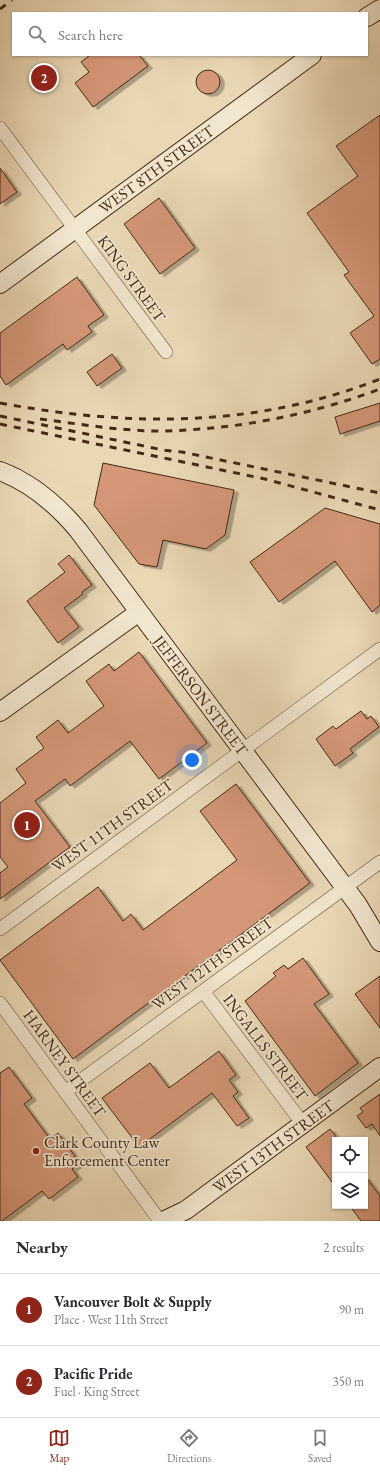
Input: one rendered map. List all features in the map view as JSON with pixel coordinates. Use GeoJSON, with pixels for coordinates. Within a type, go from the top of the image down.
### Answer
{"type":"FeatureCollection","features":[{"type":"Feature","properties":{"kind":"street"},"geometry":{"type":"LineString","coordinates":[[368,16],[380,9]]}},
{"type":"Feature","properties":{"kind":"street","name":"WEST 8TH STREET"},"geometry":{"type":"LineString","coordinates":[[0,284],[311,56]]}},
{"type":"Feature","properties":{"kind":"street","name":"KING STREET"},"geometry":{"type":"LineString","coordinates":[[0,128],[166,352]]}},
{"type":"Feature","properties":{"kind":"street","name":"JEFFERSON STREET"},"geometry":{"type":"LineString","coordinates":[[0,471],[32,488],[50,501],[78,530],[358,905],[380,942]]}},
{"type":"Feature","properties":{"kind":"street"},"geometry":{"type":"LineString","coordinates":[[0,712],[139,612]]}},
{"type":"Feature","properties":{"kind":"street","name":"WEST 11TH STREET"},"geometry":{"type":"LineString","coordinates":[[0,929],[380,650]]}},
{"type":"Feature","properties":{"kind":"street","name":"WEST 12TH STREET"},"geometry":{"type":"LineString","coordinates":[[65,1092],[380,862]]}},
{"type":"Feature","properties":{"kind":"street","name":"INGALLS STREET"},"geometry":{"type":"LineString","coordinates":[[203,991],[303,1124]]}},
{"type":"Feature","properties":{"kind":"street","name":"HARNEY STREET"},"geometry":{"type":"LineString","coordinates":[[0,1003],[160,1221]]}},
{"type":"Feature","properties":{"kind":"street","name":"WEST 13TH STREET"},"geometry":{"type":"LineString","coordinates":[[163,1221],[186,1210],[380,1067]]}},
{"type":"Feature","properties":{"kind":"building"},"geometry":{"type":"Polygon","coordinates":[[[89,56],[140,56],[148,66],[93,107],[75,83],[89,72],[81,62],[89,56]]]}},
{"type":"Feature","properties":{"kind":"building"},"geometry":{"type":"Polygon","coordinates":[[[208,70],[216,74],[220,82],[216,90],[208,94],[200,90],[196,82],[200,74],[208,70]]]}},
{"type":"Feature","properties":{"kind":"building"},"geometry":{"type":"Polygon","coordinates":[[[380,115],[380,359],[372,364],[350,333],[374,316],[344,275],[349,272],[307,213],[358,176],[336,146],[380,115]]]}},
{"type":"Feature","properties":{"kind":"building"},"geometry":{"type":"Polygon","coordinates":[[[0,168],[17,192],[0,204],[0,168]]]}},
{"type":"Feature","properties":{"kind":"building"},"geometry":{"type":"Polygon","coordinates":[[[159,198],[195,248],[160,274],[124,224],[159,198]]]}},
{"type":"Feature","properties":{"kind":"building"},"geometry":{"type":"Polygon","coordinates":[[[77,277],[104,315],[88,326],[92,332],[67,350],[63,344],[6,385],[0,376],[0,333],[77,277]]]}},
{"type":"Feature","properties":{"kind":"building"},"geometry":{"type":"Polygon","coordinates":[[[112,354],[122,368],[97,386],[87,372],[112,354]]]}},
{"type":"Feature","properties":{"kind":"building"},"geometry":{"type":"Polygon","coordinates":[[[380,403],[380,421],[340,434],[335,417],[380,403]]]}},
{"type":"Feature","properties":{"kind":"building"},"geometry":{"type":"Polygon","coordinates":[[[103,463],[234,490],[225,535],[206,549],[163,540],[157,567],[139,564],[94,505],[103,463]]]}},
{"type":"Feature","properties":{"kind":"building"},"geometry":{"type":"Polygon","coordinates":[[[325,508],[380,524],[380,605],[372,612],[335,561],[279,602],[250,562],[325,508]]]}},
{"type":"Feature","properties":{"kind":"building"},"geometry":{"type":"Polygon","coordinates":[[[69,555],[92,585],[82,592],[83,594],[64,608],[79,627],[58,643],[27,601],[65,572],[58,564],[69,555]]]}},
{"type":"Feature","properties":{"kind":"building"},"geometry":{"type":"Polygon","coordinates":[[[139,652],[207,743],[159,779],[130,741],[70,786],[65,779],[35,801],[70,847],[0,899],[0,873],[8,867],[0,857],[0,803],[26,783],[16,769],[44,748],[36,737],[58,720],[68,733],[104,706],[86,681],[109,664],[114,671],[139,652]]]}},
{"type":"Feature","properties":{"kind":"building"},"geometry":{"type":"Polygon","coordinates":[[[361,711],[367,719],[371,716],[379,727],[350,749],[353,753],[335,766],[316,739],[333,726],[336,729],[361,711]]]}},
{"type":"Feature","properties":{"kind":"building"},"geometry":{"type":"Polygon","coordinates":[[[236,784],[310,883],[73,1059],[0,960],[98,887],[123,921],[131,914],[143,930],[237,860],[200,811],[236,784]]]}},
{"type":"Feature","properties":{"kind":"building"},"geometry":{"type":"Polygon","coordinates":[[[303,958],[329,994],[314,1004],[358,1063],[315,1096],[245,1001],[276,976],[273,973],[284,965],[288,969],[303,958]]]}},
{"type":"Feature","properties":{"kind":"building"},"geometry":{"type":"Polygon","coordinates":[[[380,976],[380,1028],[355,994],[380,976]]]}},
{"type":"Feature","properties":{"kind":"building"},"geometry":{"type":"Polygon","coordinates":[[[219,1051],[236,1075],[229,1080],[238,1092],[233,1096],[249,1118],[237,1126],[212,1093],[139,1147],[102,1098],[150,1063],[169,1088],[219,1051]]]}},
{"type":"Feature","properties":{"kind":"building","name":"Clark County Law Enforcement Center"},"geometry":{"type":"Polygon","coordinates":[[[9,1067],[32,1098],[24,1104],[50,1139],[58,1133],[80,1163],[72,1169],[78,1177],[49,1199],[42,1191],[0,1221],[0,1073],[9,1067]]]}},
{"type":"Feature","properties":{"kind":"building"},"geometry":{"type":"Polygon","coordinates":[[[380,1094],[380,1136],[372,1124],[366,1128],[357,1116],[363,1112],[360,1108],[380,1094]]]}},
{"type":"Feature","properties":{"kind":"building"},"geometry":{"type":"Polygon","coordinates":[[[330,1129],[335,1135],[335,1137],[332,1137],[332,1182],[306,1147],[330,1129]]]}},
{"type":"Feature","properties":{"kind":"building"},"geometry":{"type":"Polygon","coordinates":[[[368,1180],[380,1196],[380,1221],[361,1221],[352,1209],[368,1209],[368,1180]]]}},
{"type":"Feature","properties":{"kind":"railway"},"geometry":{"type":"LineString","coordinates":[[0,9],[12,0]]}},
{"type":"Feature","properties":{"kind":"railway"},"geometry":{"type":"LineString","coordinates":[[0,403],[49,411],[97,416],[144,419],[192,418],[239,414],[286,407],[333,395],[380,379]]}},
{"type":"Feature","properties":{"kind":"railway"},"geometry":{"type":"LineString","coordinates":[[40,419],[145,431],[216,428],[300,413],[380,389]]}},
{"type":"Feature","properties":{"kind":"railway"},"geometry":{"type":"LineString","coordinates":[[0,416],[380,493]]}},
{"type":"Feature","properties":{"kind":"railway"},"geometry":{"type":"LineString","coordinates":[[0,424],[265,479],[380,510]]}},
{"type":"Feature","properties":{"kind":"place","name":"Pacific Pride"},"geometry":{"type":"Point","coordinates":[44,78]}},
{"type":"Feature","properties":{"kind":"place","name":"Vancouver Bolt & Supply"},"geometry":{"type":"Point","coordinates":[27,825]}},
{"type":"Feature","properties":{"kind":"place","name":"Clark County Law Enforcement Center"},"geometry":{"type":"Point","coordinates":[36,1151]}}]}
